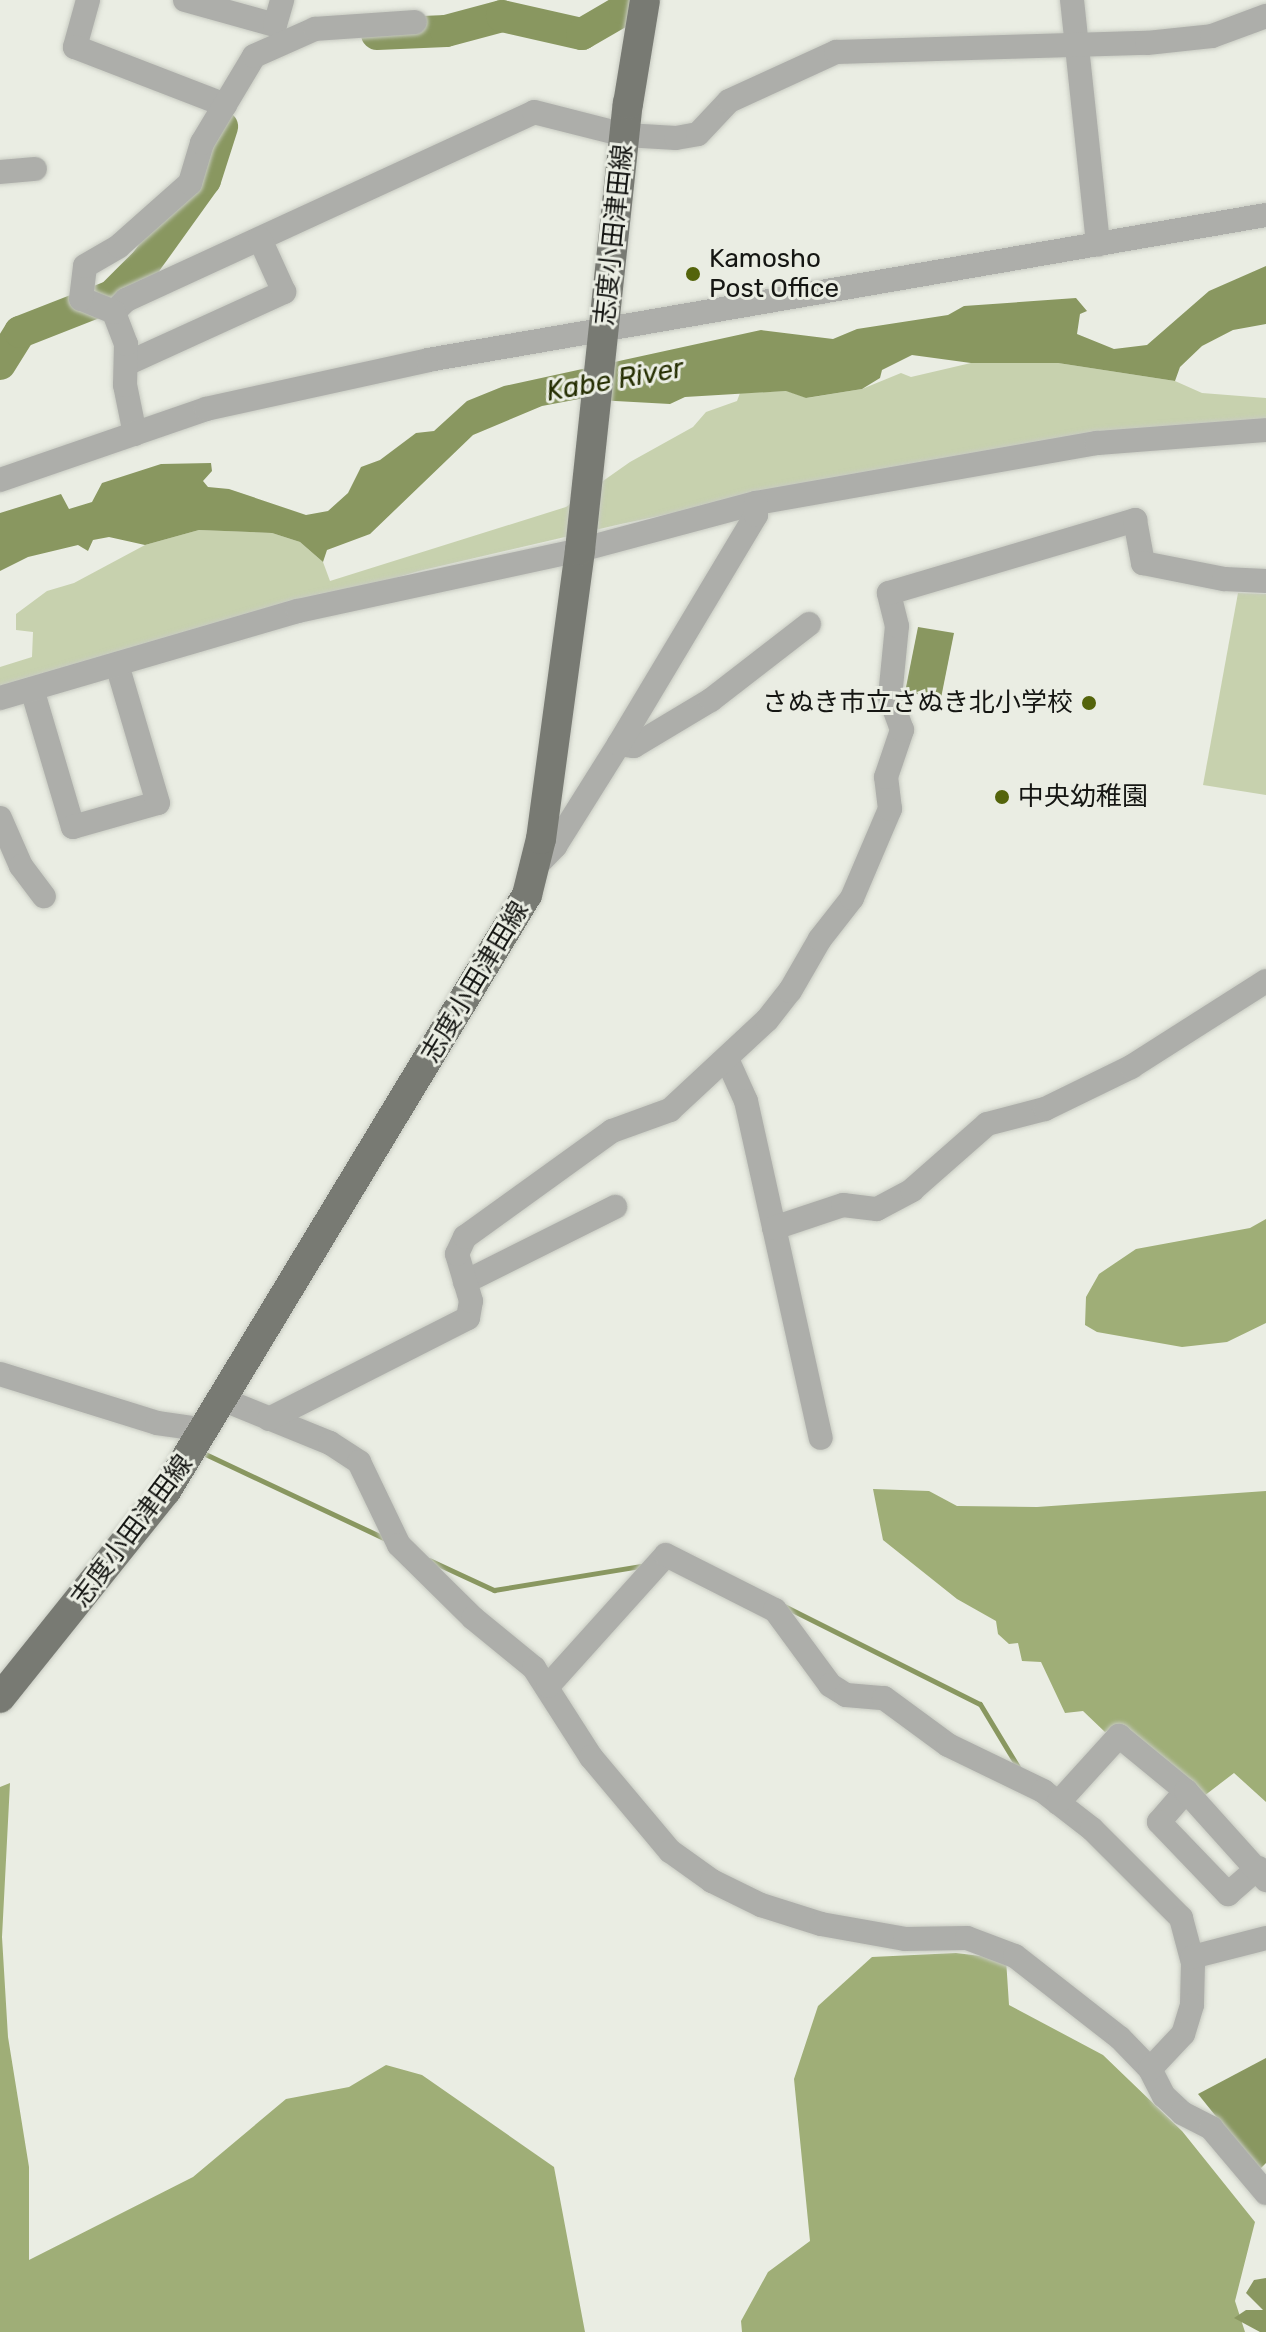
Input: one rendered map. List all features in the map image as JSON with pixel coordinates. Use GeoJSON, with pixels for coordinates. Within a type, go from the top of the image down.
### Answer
{"type":"FeatureCollection","features":[{"type":"Feature","properties":{"kind":"main road","name":"志度小田津田線"},"geometry":{"type":"LineString","coordinates":[[0,1698],[124,1549],[206,1430],[516,921],[535,867],[580,545],[625,135],[645,0]]}},
{"type":"Feature","properties":{"kind":"street"},"geometry":{"type":"LineString","coordinates":[[88,0],[75,47],[225,105]]}},
{"type":"Feature","properties":{"kind":"street"},"geometry":{"type":"LineString","coordinates":[[185,0],[278,32],[415,22]]}},
{"type":"Feature","properties":{"kind":"street"},"geometry":{"type":"LineString","coordinates":[[135,434],[126,364],[108,313],[81,295],[85,266],[119,246],[190,183],[202,143],[241,70],[278,32],[282,0]]}},
{"type":"Feature","properties":{"kind":"street"},"geometry":{"type":"LineString","coordinates":[[1072,0],[1098,245]]}},
{"type":"Feature","properties":{"kind":"street"},"geometry":{"type":"LineString","coordinates":[[108,313],[126,300],[263,245],[534,112],[625,135],[676,138],[698,134],[729,101],[836,52],[1076,48],[1212,36],[1266,16]]}},
{"type":"Feature","properties":{"kind":"street"},"geometry":{"type":"LineString","coordinates":[[0,172],[35,169]]}},
{"type":"Feature","properties":{"kind":"street"},"geometry":{"type":"LineString","coordinates":[[0,480],[206,409],[288,389],[603,336],[1266,215]]}},
{"type":"Feature","properties":{"kind":"street"},"geometry":{"type":"LineString","coordinates":[[126,364],[284,292],[263,245]]}},
{"type":"Feature","properties":{"kind":"street"},"geometry":{"type":"LineString","coordinates":[[0,698],[313,607],[756,503],[1097,443],[1266,430]]}},
{"type":"Feature","properties":{"kind":"street"},"geometry":{"type":"LineString","coordinates":[[535,867],[555,846],[619,744],[756,515],[756,503]]}},
{"type":"Feature","properties":{"kind":"street"},"geometry":{"type":"LineString","coordinates":[[269,1419],[468,1318],[471,1301],[457,1254],[465,1237],[612,1131],[670,1110],[727,1059],[790,991],[820,939],[852,898],[861,867],[890,809],[886,777],[902,730],[890,697],[897,626],[889,593],[1135,520],[1143,563],[1224,579],[1266,581]]}},
{"type":"Feature","properties":{"kind":"street"},"geometry":{"type":"LineString","coordinates":[[619,744],[634,746],[711,700],[809,624]]}},
{"type":"Feature","properties":{"kind":"street"},"geometry":{"type":"LineString","coordinates":[[32,689],[73,827],[158,803],[117,665]]}},
{"type":"Feature","properties":{"kind":"street"},"geometry":{"type":"LineString","coordinates":[[0,818],[21,866],[44,896]]}},
{"type":"Feature","properties":{"kind":"street"},"geometry":{"type":"LineString","coordinates":[[774,1228],[843,1205],[877,1209],[912,1190],[987,1124],[1045,1109],[1131,1067],[1266,981]]}},
{"type":"Feature","properties":{"kind":"street"},"geometry":{"type":"LineString","coordinates":[[727,1059],[746,1101],[821,1438]]}},
{"type":"Feature","properties":{"kind":"street"},"geometry":{"type":"LineString","coordinates":[[465,1282],[615,1207]]}},
{"type":"Feature","properties":{"kind":"street"},"geometry":{"type":"LineString","coordinates":[[0,1374],[157,1423],[206,1430]]}},
{"type":"Feature","properties":{"kind":"street"},"geometry":{"type":"LineString","coordinates":[[224,1400],[330,1443],[359,1462],[399,1545],[548,1686],[591,1757],[645,1826],[712,1881],[761,1905],[821,1924],[905,1939],[990,1943],[1015,1956],[1085,2010],[1150,2069],[1164,2096],[1182,2113],[1211,2128],[1266,2193]]}},
{"type":"Feature","properties":{"kind":"street"},"geometry":{"type":"LineString","coordinates":[[548,1686],[666,1555],[775,1610],[830,1685],[846,1695],[884,1698],[948,1745],[1058,1803],[1181,1918],[1192,1957],[1192,2005],[1183,2034],[1150,2069]]}},
{"type":"Feature","properties":{"kind":"street"},"geometry":{"type":"LineString","coordinates":[[1058,1803],[1119,1736],[1186,1791],[1262,1874],[1228,1894],[1159,1822],[1186,1791]]}},
{"type":"Feature","properties":{"kind":"street"},"geometry":{"type":"LineString","coordinates":[[1192,1957],[1266,1938]]}},
{"type":"Feature","properties":{"kind":"shaded area"},"geometry":{"type":"Polygon","coordinates":[[[971,363],[1058,363],[1175,381],[1202,393],[1266,398],[1266,421],[864,473],[621,524],[419,571],[0,691],[0,667],[32,657],[33,632],[16,630],[16,614],[47,591],[74,583],[145,545],[199,530],[272,533],[300,542],[323,562],[330,581],[566,507],[630,462],[693,427],[706,412],[737,401],[740,393],[787,391],[807,398],[862,389],[901,373],[911,377],[971,363]]]}},
{"type":"Feature","properties":{"kind":"shaded area"},"geometry":{"type":"Polygon","coordinates":[[[1238,593],[1266,594],[1266,795],[1203,785],[1238,593]]]}},
{"type":"Feature","properties":{"kind":"shaded area"},"geometry":{"type":"Polygon","coordinates":[[[1266,1219],[1266,1323],[1227,1342],[1182,1347],[1097,1332],[1085,1325],[1086,1297],[1099,1274],[1136,1249],[1250,1228],[1266,1219]]]}},
{"type":"Feature","properties":{"kind":"shaded area"},"geometry":{"type":"Polygon","coordinates":[[[873,1489],[929,1491],[957,1506],[1037,1507],[1266,1491],[1266,1802],[1234,1773],[1204,1796],[1123,1724],[1105,1732],[1083,1711],[1065,1713],[1041,1662],[1022,1661],[1018,1643],[1009,1644],[998,1634],[996,1621],[957,1599],[883,1540],[873,1489]]]}},
{"type":"Feature","properties":{"kind":"shaded area"},"geometry":{"type":"Polygon","coordinates":[[[10,1783],[2,1937],[8,2037],[29,2167],[29,2260],[193,2177],[286,2099],[349,2087],[386,2065],[422,2075],[554,2167],[585,2332],[0,2332],[0,1787],[10,1783]]]}},
{"type":"Feature","properties":{"kind":"shaded area"},"geometry":{"type":"Polygon","coordinates":[[[956,1953],[1006,1959],[1009,2005],[1103,2055],[1182,2131],[1255,2222],[1235,2301],[1245,2332],[742,2332],[741,2321],[768,2272],[810,2241],[794,2079],[818,2006],[872,1957],[956,1953]]]}},
{"type":"Feature","properties":{"kind":"water","name":"Kabe River"},"geometry":{"type":"Polygon","coordinates":[[[1266,266],[1266,324],[1233,330],[1202,346],[1180,367],[1175,381],[1058,363],[971,363],[912,355],[882,370],[880,378],[862,389],[806,398],[786,391],[685,397],[670,404],[579,399],[542,406],[473,435],[370,534],[327,550],[323,562],[300,542],[272,533],[199,530],[145,545],[109,537],[93,540],[88,551],[78,545],[28,557],[0,571],[0,513],[61,494],[69,509],[92,502],[102,483],[161,464],[211,463],[212,471],[203,481],[208,487],[229,489],[306,515],[328,511],[348,493],[361,467],[380,460],[416,433],[434,431],[467,401],[504,386],[761,330],[833,339],[857,329],[948,315],[964,306],[1076,298],[1087,311],[1080,314],[1077,334],[1114,349],[1147,345],[1209,291],[1266,266]]]}},
{"type":"Feature","properties":{"kind":"water"},"geometry":{"type":"Polygon","coordinates":[[[71,307],[75,317],[26,334],[12,346],[0,376],[0,350],[12,332],[71,307]]]}},
{"type":"Feature","properties":{"kind":"water"},"geometry":{"type":"Polygon","coordinates":[[[918,627],[954,633],[941,698],[905,692],[918,627]]]}},
{"type":"Feature","properties":{"kind":"water"},"geometry":{"type":"Polygon","coordinates":[[[1266,2058],[1266,2163],[1259,2170],[1198,2094],[1266,2058]]]}},
{"type":"Feature","properties":{"kind":"water"},"geometry":{"type":"Polygon","coordinates":[[[1266,2278],[1266,2332],[1260,2332],[1234,2318],[1246,2310],[1263,2310],[1246,2293],[1254,2280],[1266,2278]]]}},
{"type":"Feature","properties":{"kind":"waterway"},"geometry":{"type":"LineString","coordinates":[[377,34],[446,31],[502,16],[582,34],[625,9],[629,0]]}},
{"type":"Feature","properties":{"kind":"waterway"},"geometry":{"type":"LineString","coordinates":[[0,364],[20,332],[112,296],[146,262],[205,180],[222,127]]}},
{"type":"Feature","properties":{"kind":"waterway"},"geometry":{"type":"LineString","coordinates":[[201,1452],[388,1540]]}},
{"type":"Feature","properties":{"kind":"waterway"},"geometry":{"type":"LineString","coordinates":[[429,1560],[494,1590],[646,1565]]}},
{"type":"Feature","properties":{"kind":"waterway"},"geometry":{"type":"LineString","coordinates":[[782,1605],[980,1704],[1018,1767]]}},
{"type":"Feature","properties":{"kind":"place","name":"Kamosho Post Office"},"geometry":{"type":"Point","coordinates":[693,274]}},
{"type":"Feature","properties":{"kind":"place","name":"さぬき市立さぬき北小学校"},"geometry":{"type":"Point","coordinates":[1089,703]}},
{"type":"Feature","properties":{"kind":"place","name":"中央幼稚園"},"geometry":{"type":"Point","coordinates":[1002,797]}}]}
